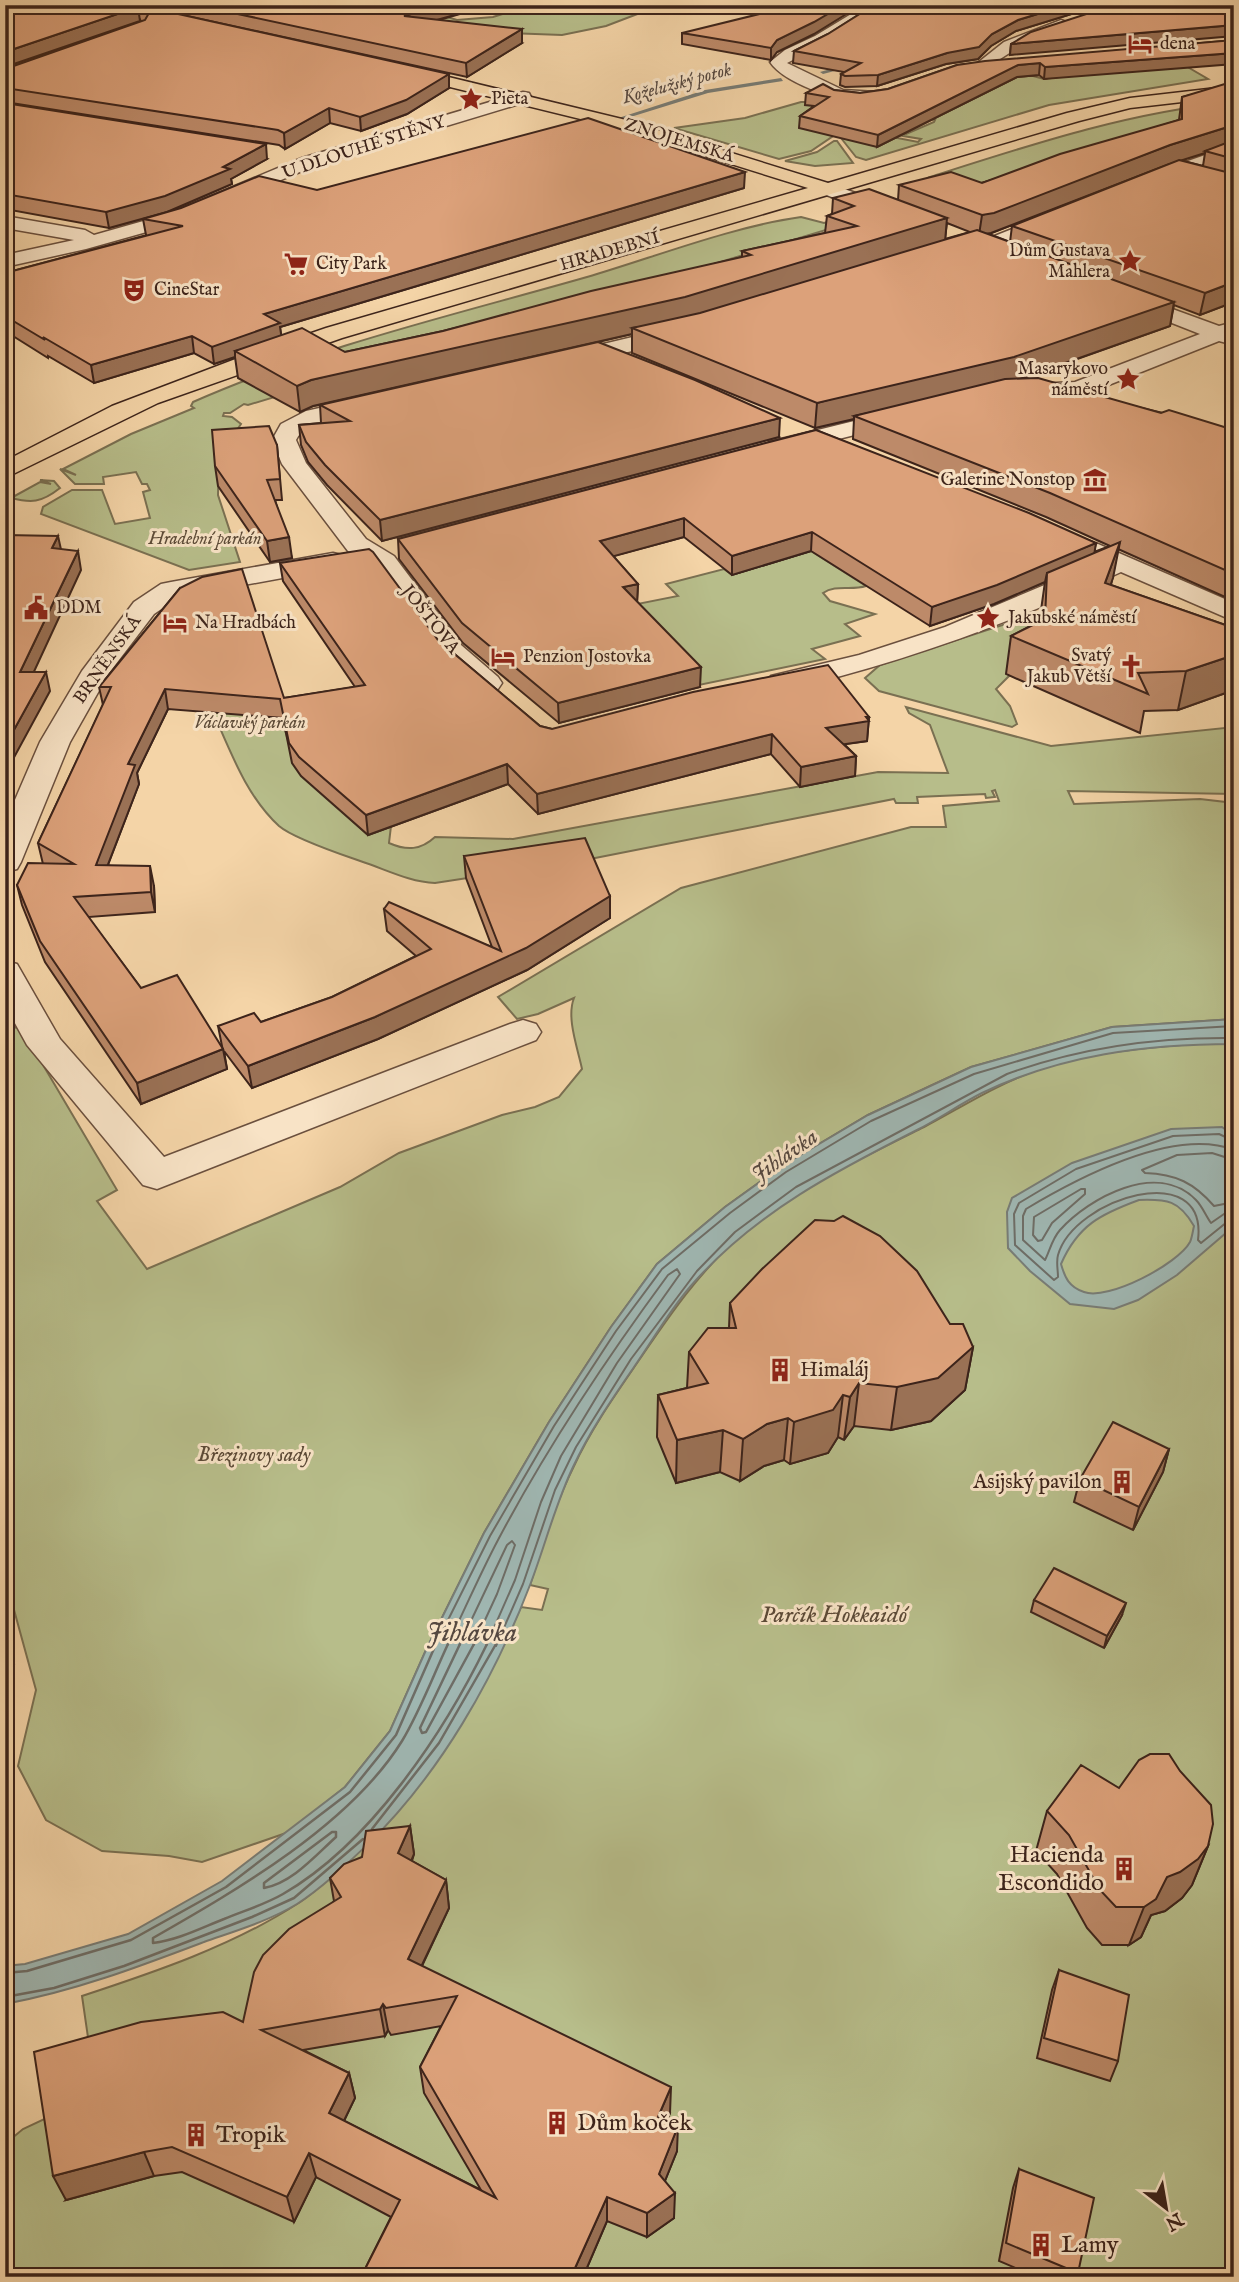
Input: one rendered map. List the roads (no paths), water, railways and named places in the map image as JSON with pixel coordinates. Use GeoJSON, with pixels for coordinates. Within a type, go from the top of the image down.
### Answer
{"type":"FeatureCollection","features":[{"type":"Feature","properties":{"kind":"main road","name":"ZNOJEMSKÁ"},"geometry":{"type":"LineString","coordinates":[[378,65],[523,97],[757,164],[828,189]]}},
{"type":"Feature","properties":{"kind":"main road","name":"HRADEBNÍ"},"geometry":{"type":"LineString","coordinates":[[5,471],[92,424],[134,406],[322,337],[1105,109],[1168,98],[1234,91]]}},
{"type":"Feature","properties":{"kind":"street"},"geometry":{"type":"LineString","coordinates":[[879,5],[837,27],[828,36],[796,49],[778,62],[782,68],[828,90],[859,97],[890,90]]}},
{"type":"Feature","properties":{"kind":"street"},"geometry":{"type":"LineString","coordinates":[[983,65],[993,55],[1026,37],[1080,19]]}},
{"type":"Feature","properties":{"kind":"street"},"geometry":{"type":"LineString","coordinates":[[962,68],[1010,63]]}},
{"type":"Feature","properties":{"kind":"street","name":"U DLOUHÉ STĚNY"},"geometry":{"type":"LineString","coordinates":[[5,261],[175,218],[307,162],[523,97]]}},
{"type":"Feature","properties":{"kind":"street"},"geometry":{"type":"LineString","coordinates":[[1123,191],[1234,150]]}},
{"type":"Feature","properties":{"kind":"street"},"geometry":{"type":"LineString","coordinates":[[1174,171],[1210,181]]}},
{"type":"Feature","properties":{"kind":"street","name":"ZNOJEMSKÁ"},"geometry":{"type":"LineString","coordinates":[[828,189],[914,222]]}},
{"type":"Feature","properties":{"kind":"street"},"geometry":{"type":"LineString","coordinates":[[935,254],[960,246],[996,242],[1072,211]]}},
{"type":"Feature","properties":{"kind":"street"},"geometry":{"type":"LineString","coordinates":[[5,222],[98,239]]}},
{"type":"Feature","properties":{"kind":"street"},"geometry":{"type":"LineString","coordinates":[[940,231],[1017,258]]}},
{"type":"Feature","properties":{"kind":"street"},"geometry":{"type":"LineString","coordinates":[[5,250],[56,240],[72,233]]}},
{"type":"Feature","properties":{"kind":"street"},"geometry":{"type":"LineString","coordinates":[[1107,291],[1229,333]]}},
{"type":"Feature","properties":{"kind":"street"},"geometry":{"type":"LineString","coordinates":[[550,364],[703,326]]}},
{"type":"Feature","properties":{"kind":"street"},"geometry":{"type":"LineString","coordinates":[[1002,392],[1077,389],[1229,333]]}},
{"type":"Feature","properties":{"kind":"street"},"geometry":{"type":"LineString","coordinates":[[603,352],[641,367]]}},
{"type":"Feature","properties":{"kind":"street"},"geometry":{"type":"LineString","coordinates":[[1077,389],[1103,399]]}},
{"type":"Feature","properties":{"kind":"street","name":"JOŠTOVA"},"geometry":{"type":"LineString","coordinates":[[393,398],[314,416],[289,429],[284,440],[294,464],[357,545],[386,550],[385,562],[451,651],[511,703]]}},
{"type":"Feature","properties":{"kind":"street"},"geometry":{"type":"LineString","coordinates":[[748,455],[921,411]]}},
{"type":"Feature","properties":{"kind":"street"},"geometry":{"type":"LineString","coordinates":[[773,423],[862,454]]}},
{"type":"Feature","properties":{"kind":"street"},"geometry":{"type":"LineString","coordinates":[[1080,544],[1234,613]]}},
{"type":"Feature","properties":{"kind":"street","name":"BRNĚNSKÁ"},"geometry":{"type":"LineString","coordinates":[[5,862],[55,742],[96,671],[144,608],[171,590],[183,587],[386,550]]}},
{"type":"Feature","properties":{"kind":"street"},"geometry":{"type":"LineString","coordinates":[[750,688],[840,670],[993,618],[1122,562]]}},
{"type":"Feature","properties":{"kind":"street"},"geometry":{"type":"LineString","coordinates":[[5,972],[45,1045],[156,1175],[523,1032]]}},
{"type":"Feature","properties":{"kind":"water","name":"Jihlávka"},"geometry":{"type":"Polygon","coordinates":[[[1234,1019],[1234,1044],[1169,1046],[1105,1054],[1042,1069],[982,1093],[828,1177],[746,1233],[697,1279],[680,1300],[601,1416],[567,1481],[516,1620],[482,1690],[418,1788],[367,1845],[315,1891],[275,1916],[106,1978],[5,2004],[5,1966],[25,1964],[128,1934],[222,1881],[345,1787],[390,1731],[426,1650],[484,1533],[549,1422],[611,1327],[657,1264],[725,1207],[782,1166],[868,1115],[971,1067],[1112,1027],[1234,1019]]]}},
{"type":"Feature","properties":{"kind":"water"},"geometry":{"type":"Polygon","coordinates":[[[1222,1127],[1234,1136],[1234,1226],[1177,1275],[1138,1300],[1114,1309],[1070,1304],[1030,1271],[1008,1248],[1007,1212],[1012,1198],[1072,1163],[1171,1129],[1222,1127]],[[1139,1200],[1113,1210],[1083,1230],[1061,1264],[1071,1285],[1084,1292],[1109,1291],[1142,1279],[1183,1251],[1190,1242],[1194,1226],[1188,1217],[1171,1203],[1139,1200]]]}},
{"type":"Feature","properties":{"kind":"waterway","name":"Koželužský potok"},"geometry":{"type":"LineString","coordinates":[[823,72],[848,66]]}},
{"type":"Feature","properties":{"kind":"waterway","name":"Koželužský potok"},"geometry":{"type":"LineString","coordinates":[[606,123],[707,91],[781,80]]}},
{"type":"Feature","properties":{"kind":"place","name":"dena"},"geometry":{"type":"Point","coordinates":[1140,44]}},
{"type":"Feature","properties":{"kind":"place","name":"Pieta"},"geometry":{"type":"Point","coordinates":[471,99]}},
{"type":"Feature","properties":{"kind":"place","name":"Dům Gustava Mahlera"},"geometry":{"type":"Point","coordinates":[1130,261]}},
{"type":"Feature","properties":{"kind":"place","name":"City Park"},"geometry":{"type":"Point","coordinates":[296,264]}},
{"type":"Feature","properties":{"kind":"place","name":"CineStar"},"geometry":{"type":"Point","coordinates":[134,290]}},
{"type":"Feature","properties":{"kind":"place","name":"Masarykovo náměstí"},"geometry":{"type":"Point","coordinates":[1128,379]}},
{"type":"Feature","properties":{"kind":"place","name":"Galerine Nonstop"},"geometry":{"type":"Point","coordinates":[1095,480]}},
{"type":"Feature","properties":{"kind":"place","name":"DDM"},"geometry":{"type":"Point","coordinates":[36,608]}},
{"type":"Feature","properties":{"kind":"place","name":"Jakubské náměstí"},"geometry":{"type":"Point","coordinates":[988,618]}},
{"type":"Feature","properties":{"kind":"place","name":"Na Hradbách"},"geometry":{"type":"Point","coordinates":[175,623]}},
{"type":"Feature","properties":{"kind":"place","name":"Penzion Jostovka"},"geometry":{"type":"Point","coordinates":[503,657]}},
{"type":"Feature","properties":{"kind":"place","name":"Svatý Jakub Větší"},"geometry":{"type":"Point","coordinates":[1131,666]}},
{"type":"Feature","properties":{"kind":"place","name":"Himaláj"},"geometry":{"type":"Point","coordinates":[780,1370]}},
{"type":"Feature","properties":{"kind":"place","name":"Asijský pavilon"},"geometry":{"type":"Point","coordinates":[1122,1482]}},
{"type":"Feature","properties":{"kind":"place","name":"Hacienda Escondido"},"geometry":{"type":"Point","coordinates":[1124,1869]}},
{"type":"Feature","properties":{"kind":"place","name":"Dům koček"},"geometry":{"type":"Point","coordinates":[557,2123]}},
{"type":"Feature","properties":{"kind":"place","name":"Tropik"},"geometry":{"type":"Point","coordinates":[196,2135]}},
{"type":"Feature","properties":{"kind":"place","name":"Lamy"},"geometry":{"type":"Point","coordinates":[1041,2245]}},
{"type":"Feature","properties":{"kind":"park label","name":"Hradební parkán"},"geometry":{"type":"Point","coordinates":[205,539]}},
{"type":"Feature","properties":{"kind":"park label","name":"Václavský parkán"},"geometry":{"type":"Point","coordinates":[250,723]}},
{"type":"Feature","properties":{"kind":"park label","name":"Březinovy sady"},"geometry":{"type":"Point","coordinates":[254,1455]}},
{"type":"Feature","properties":{"kind":"park label","name":"Parčík Hokkaidó"},"geometry":{"type":"Point","coordinates":[834,1615]}}]}
